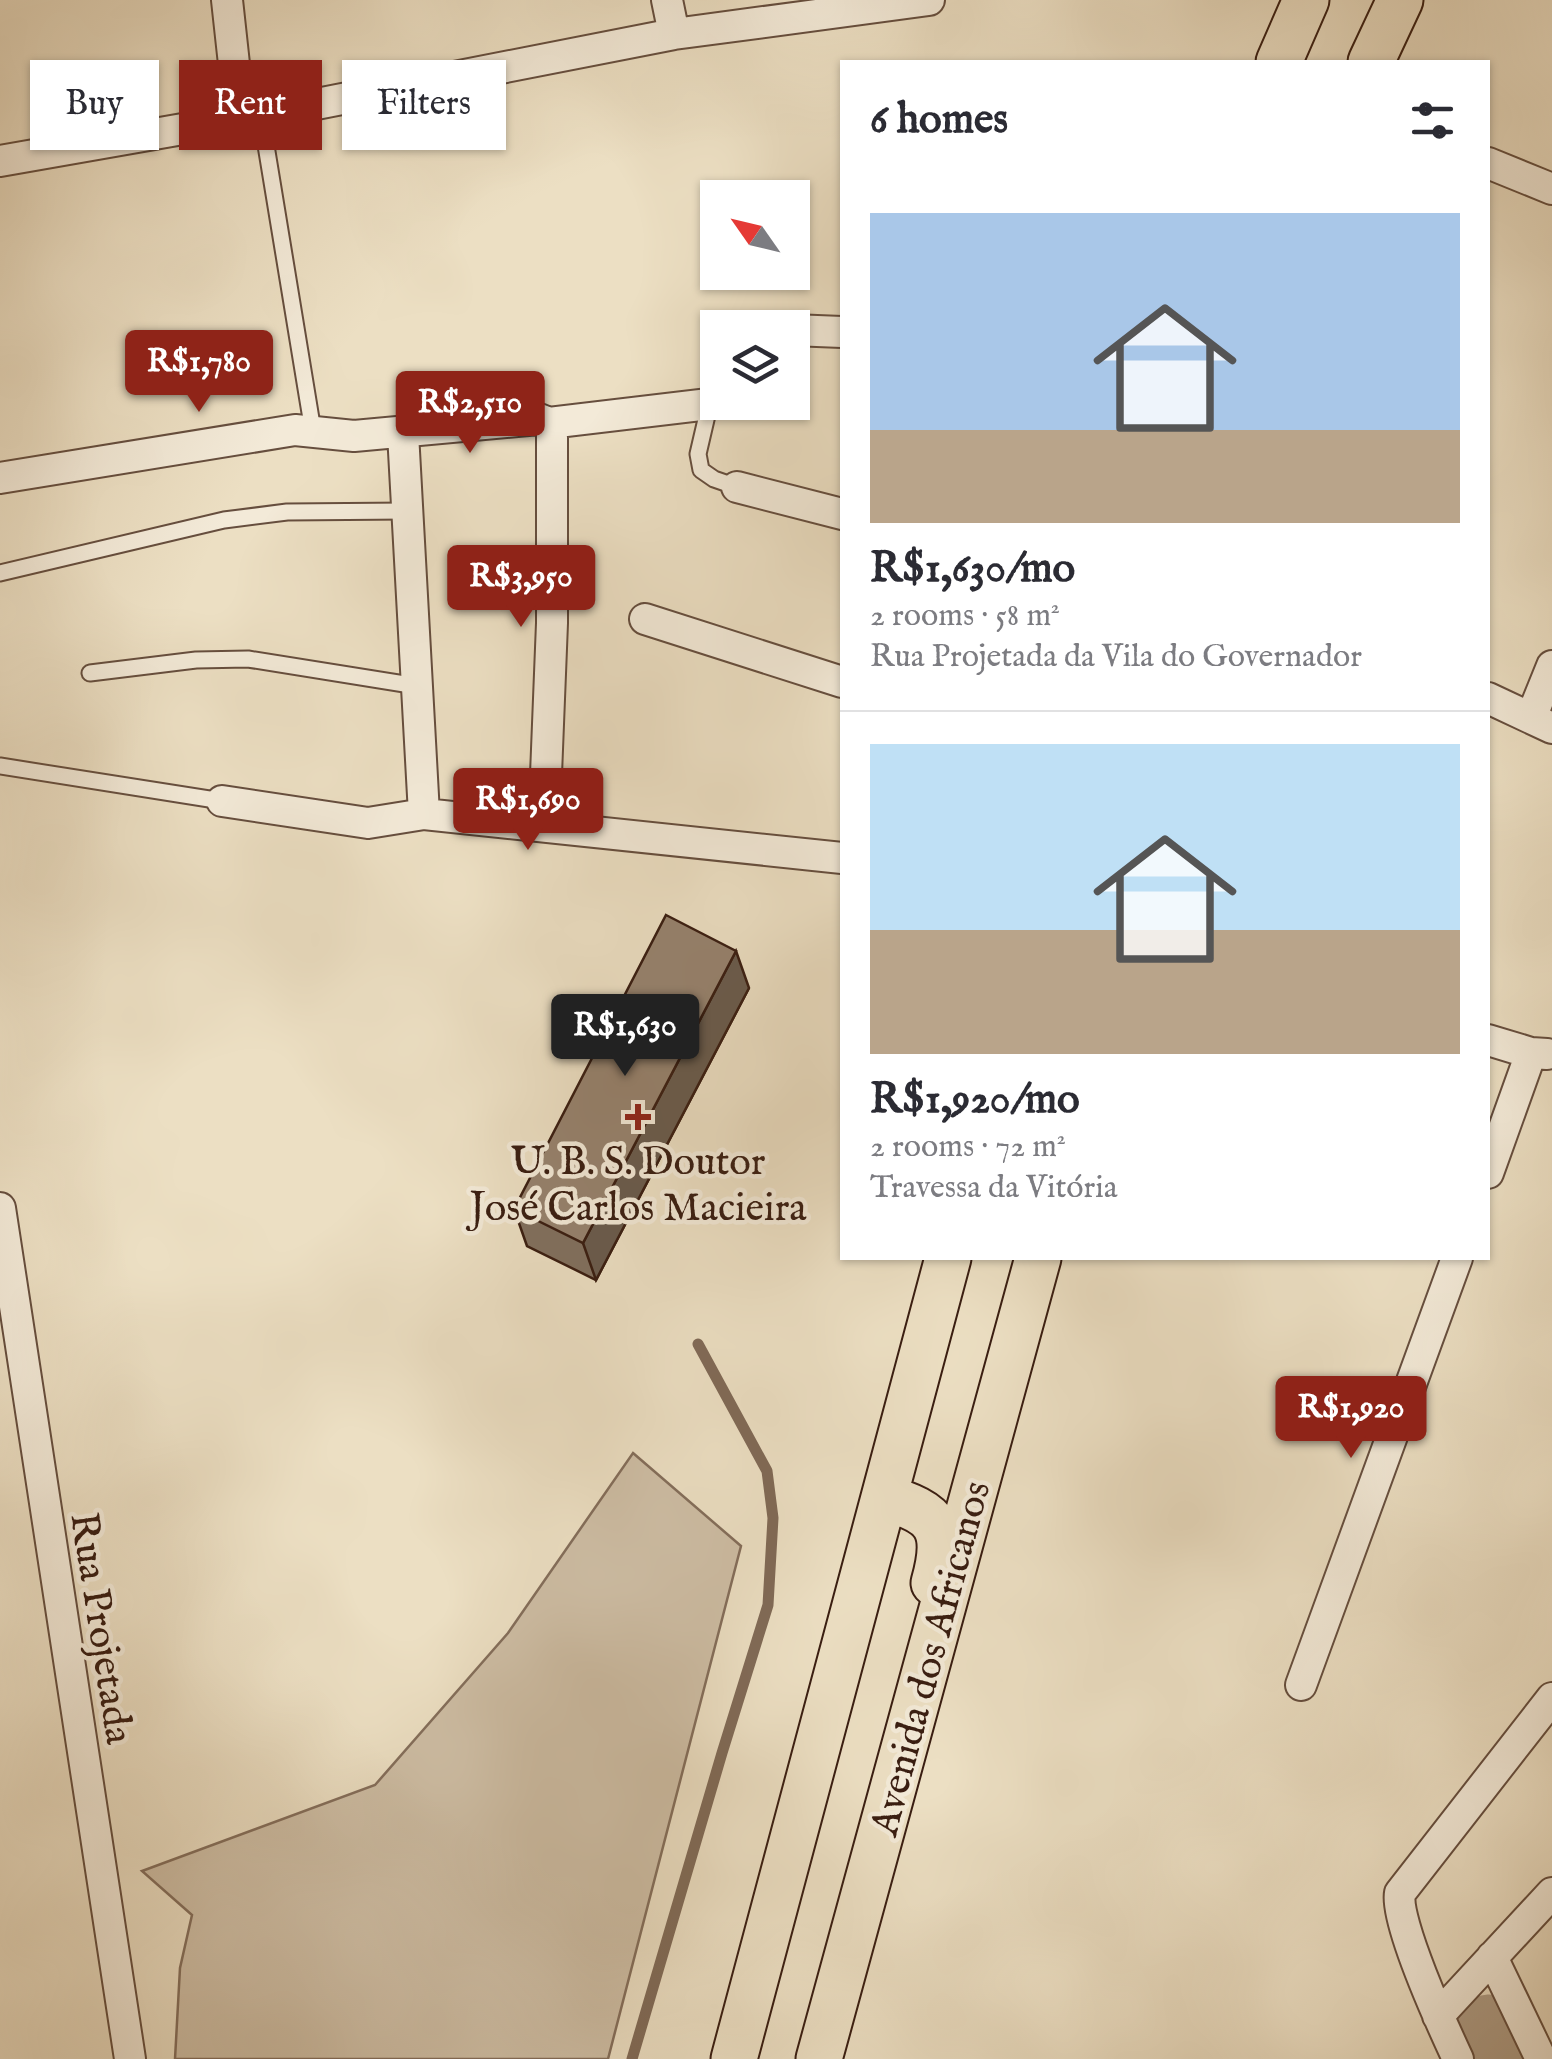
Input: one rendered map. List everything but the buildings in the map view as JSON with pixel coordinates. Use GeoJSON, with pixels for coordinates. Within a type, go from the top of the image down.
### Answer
{"type":"FeatureCollection","features":[{"type":"Feature","properties":{"kind":"main road"},"geometry":{"type":"LineString","coordinates":[[1281,60],[1306,0]]}},
{"type":"Feature","properties":{"kind":"main road"},"geometry":{"type":"LineString","coordinates":[[1371,60],[1400,0]]}},
{"type":"Feature","properties":{"kind":"main road"},"geometry":{"type":"LineString","coordinates":[[734,2059],[947,1260]]}},
{"type":"Feature","properties":{"kind":"main road","name":"Avenida dos Africanos"},"geometry":{"type":"LineString","coordinates":[[819,2059],[1037,1260]]}},
{"type":"Feature","properties":{"kind":"main road"},"geometry":{"type":"LineString","coordinates":[[884,1498],[922,1510],[931,1520],[942,1546],[895,1725],[898,1770]]}},
{"type":"Feature","properties":{"kind":"street"},"geometry":{"type":"LineString","coordinates":[[227,0],[239,60]]}},
{"type":"Feature","properties":{"kind":"street"},"geometry":{"type":"LineString","coordinates":[[666,0],[674,34]]}},
{"type":"Feature","properties":{"kind":"street"},"geometry":{"type":"LineString","coordinates":[[322,103],[674,34],[930,0]]}},
{"type":"Feature","properties":{"kind":"street"},"geometry":{"type":"LineString","coordinates":[[0,161],[179,130]]}},
{"type":"Feature","properties":{"kind":"street"},"geometry":{"type":"LineString","coordinates":[[1490,164],[1552,188]]}},
{"type":"Feature","properties":{"kind":"street"},"geometry":{"type":"LineString","coordinates":[[810,331],[840,332]]}},
{"type":"Feature","properties":{"kind":"street"},"geometry":{"type":"LineString","coordinates":[[0,478],[296,430],[354,436],[403,433],[539,419],[549,423],[700,405]]}},
{"type":"Feature","properties":{"kind":"street"},"geometry":{"type":"LineString","coordinates":[[544,825],[554,486],[549,423]]}},
{"type":"Feature","properties":{"kind":"street"},"geometry":{"type":"LineString","coordinates":[[403,433],[424,814]]}},
{"type":"Feature","properties":{"kind":"street"},"geometry":{"type":"LineString","coordinates":[[737,487],[840,513]]}},
{"type":"Feature","properties":{"kind":"street"},"geometry":{"type":"LineString","coordinates":[[645,618],[840,681]]}},
{"type":"Feature","properties":{"kind":"street"},"geometry":{"type":"LineString","coordinates":[[1490,699],[1542,723],[1552,666]]}},
{"type":"Feature","properties":{"kind":"street"},"geometry":{"type":"LineString","coordinates":[[222,801],[368,822],[424,814],[840,858]]}},
{"type":"Feature","properties":{"kind":"street"},"geometry":{"type":"LineString","coordinates":[[1490,1041],[1542,1054],[1490,1170]]}},
{"type":"Feature","properties":{"kind":"street","name":"Rua Projetada"},"geometry":{"type":"LineString","coordinates":[[0,1208],[14,1398],[130,2059]]}},
{"type":"Feature","properties":{"kind":"street"},"geometry":{"type":"LineString","coordinates":[[1301,1684],[1456,1260]]}},
{"type":"Feature","properties":{"kind":"street"},"geometry":{"type":"LineString","coordinates":[[1458,2059],[1400,1917],[1400,1893],[1552,1698]]}},
{"type":"Feature","properties":{"kind":"street"},"geometry":{"type":"LineString","coordinates":[[1438,2016],[1552,1892]]}},
{"type":"Feature","properties":{"kind":"street"},"geometry":{"type":"LineString","coordinates":[[1492,1957],[1542,2059]]}},
{"type":"Feature","properties":{"kind":"lane"},"geometry":{"type":"LineString","coordinates":[[258,150],[313,431]]}},
{"type":"Feature","properties":{"kind":"lane"},"geometry":{"type":"LineString","coordinates":[[706,420],[698,454],[701,470],[737,487]]}},
{"type":"Feature","properties":{"kind":"lane"},"geometry":{"type":"LineString","coordinates":[[0,574],[224,520],[286,512],[407,511]]}},
{"type":"Feature","properties":{"kind":"lane"},"geometry":{"type":"LineString","coordinates":[[90,673],[196,660],[248,659],[417,686]]}},
{"type":"Feature","properties":{"kind":"lane"},"geometry":{"type":"LineString","coordinates":[[0,766],[222,801]]}},
{"type":"Feature","properties":{"kind":"shaded area"},"geometry":{"type":"Polygon","coordinates":[[[633,1453],[741,1546],[608,2059],[175,2059],[180,1968],[192,1915],[142,1871],[375,1785],[508,1633],[633,1453]]]}},
{"type":"Feature","properties":{"kind":"waterway"},"geometry":{"type":"LineString","coordinates":[[632,2059],[768,1605],[773,1518],[767,1471],[698,1344]]}},
{"type":"Feature","properties":{"kind":"waterway"},"geometry":{"type":"LineString","coordinates":[[1489,2027],[1504,2059]]}},
{"type":"Feature","properties":{"kind":"place","name":"U. B. S. Doutor José Carlos Macieira"},"geometry":{"type":"Point","coordinates":[638,1117]}}]}
